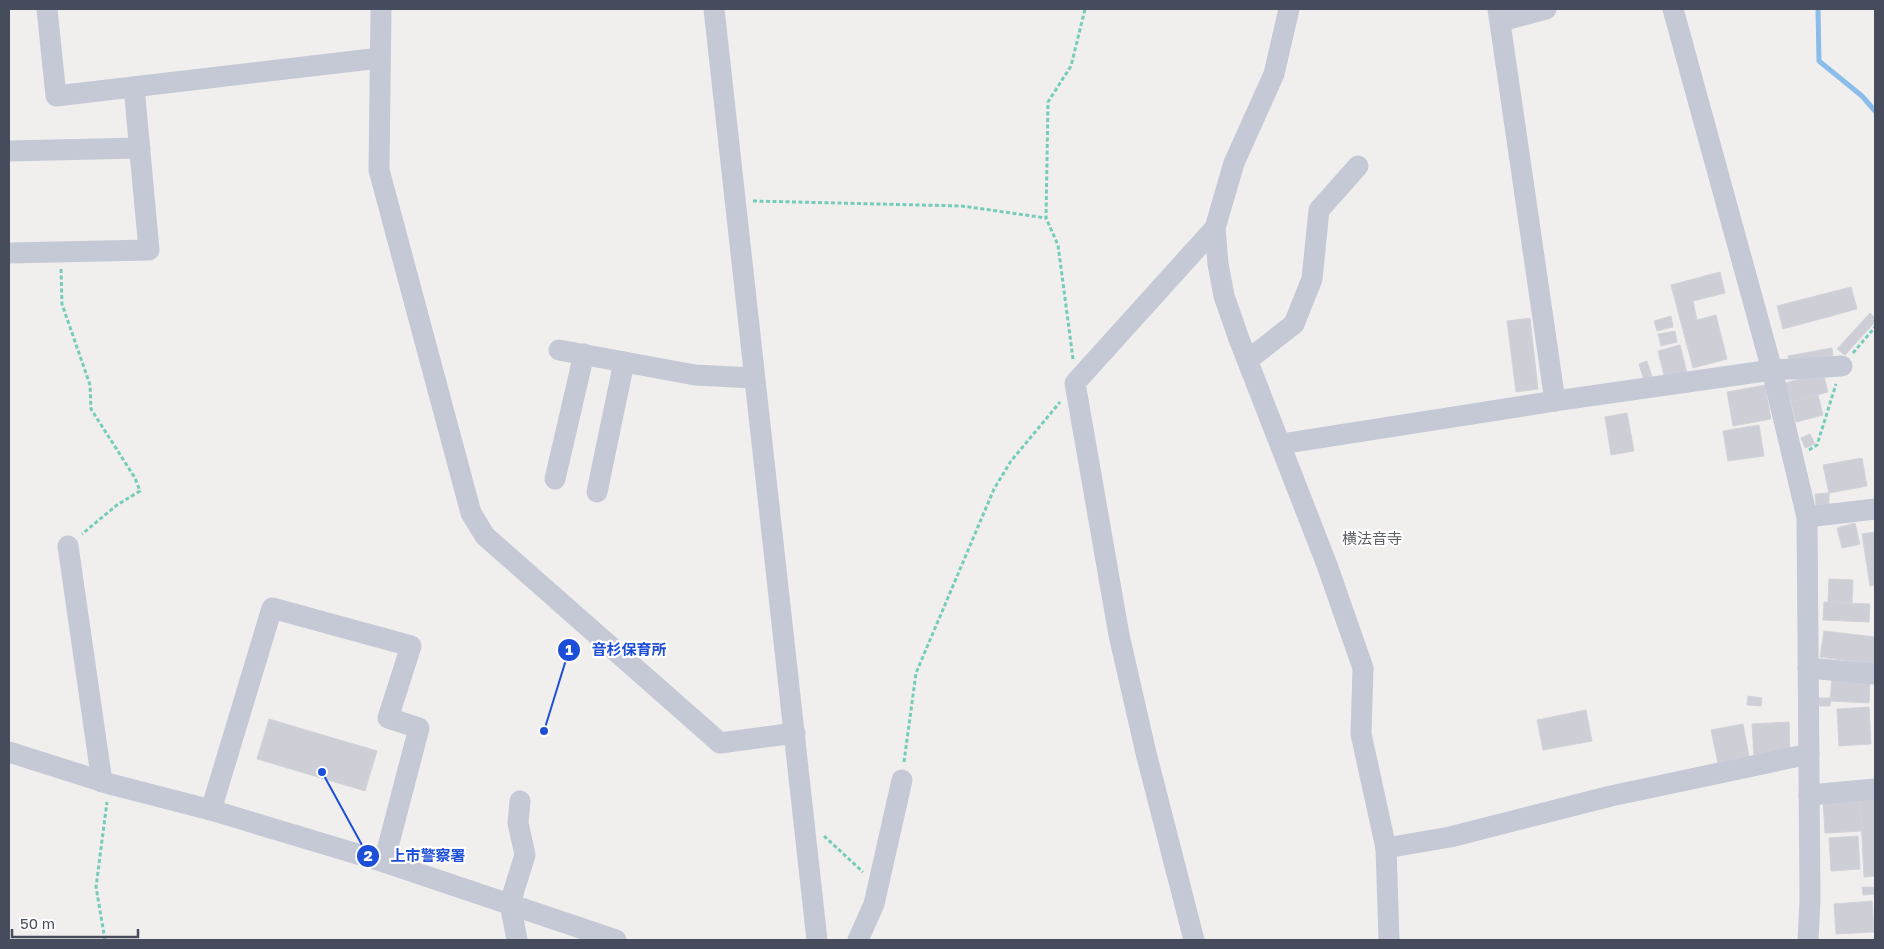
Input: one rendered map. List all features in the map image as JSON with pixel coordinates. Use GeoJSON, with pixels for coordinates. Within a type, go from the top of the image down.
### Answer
{"type":"FeatureCollection","features":[{"type":"Feature","properties":{"kind":"street"},"geometry":{"type":"LineString","coordinates":[[47,9],[56,96],[380,58]]}},
{"type":"Feature","properties":{"kind":"street"},"geometry":{"type":"LineString","coordinates":[[381,9],[378,170],[471,513],[485,536],[720,743],[795,733]]}},
{"type":"Feature","properties":{"kind":"street"},"geometry":{"type":"LineString","coordinates":[[714,9],[817,940]]}},
{"type":"Feature","properties":{"kind":"street"},"geometry":{"type":"LineString","coordinates":[[1289,9],[1274,74],[1234,163],[1215,228],[1218,264],[1224,296],[1281,444],[1363,668],[1361,734],[1386,848],[1389,940]]}},
{"type":"Feature","properties":{"kind":"street"},"geometry":{"type":"LineString","coordinates":[[1546,9],[1500,15],[1555,401]]}},
{"type":"Feature","properties":{"kind":"street"},"geometry":{"type":"LineString","coordinates":[[1673,9],[1772,370],[1807,517],[1810,900],[1808,940]]}},
{"type":"Feature","properties":{"kind":"street"},"geometry":{"type":"LineString","coordinates":[[9,253],[149,250],[134,87]]}},
{"type":"Feature","properties":{"kind":"street"},"geometry":{"type":"LineString","coordinates":[[9,151],[140,148]]}},
{"type":"Feature","properties":{"kind":"street"},"geometry":{"type":"LineString","coordinates":[[1248,360],[1294,324],[1312,279],[1319,210],[1358,166]]}},
{"type":"Feature","properties":{"kind":"street"},"geometry":{"type":"LineString","coordinates":[[1194,940],[1146,753],[1119,635],[1075,383],[1215,228]]}},
{"type":"Feature","properties":{"kind":"street"},"geometry":{"type":"LineString","coordinates":[[559,350],[695,375],[754,378]]}},
{"type":"Feature","properties":{"kind":"street"},"geometry":{"type":"LineString","coordinates":[[555,479],[584,354]]}},
{"type":"Feature","properties":{"kind":"street"},"geometry":{"type":"LineString","coordinates":[[597,492],[624,362]]}},
{"type":"Feature","properties":{"kind":"street"},"geometry":{"type":"LineString","coordinates":[[1281,444],[1555,401],[1772,370],[1842,366]]}},
{"type":"Feature","properties":{"kind":"street"},"geometry":{"type":"LineString","coordinates":[[1807,517],[1875,509]]}},
{"type":"Feature","properties":{"kind":"street"},"geometry":{"type":"LineString","coordinates":[[68,546],[106,783]]}},
{"type":"Feature","properties":{"kind":"street"},"geometry":{"type":"LineString","coordinates":[[211,810],[272,608],[411,646],[388,718],[418,728],[384,862]]}},
{"type":"Feature","properties":{"kind":"street"},"geometry":{"type":"LineString","coordinates":[[1808,668],[1875,674]]}},
{"type":"Feature","properties":{"kind":"street"},"geometry":{"type":"LineString","coordinates":[[9,752],[106,783],[211,810],[384,862],[616,940]]}},
{"type":"Feature","properties":{"kind":"street"},"geometry":{"type":"LineString","coordinates":[[1386,848],[1450,837],[1611,796],[1809,754]]}},
{"type":"Feature","properties":{"kind":"street"},"geometry":{"type":"LineString","coordinates":[[858,940],[874,904],[902,780]]}},
{"type":"Feature","properties":{"kind":"street"},"geometry":{"type":"LineString","coordinates":[[1809,795],[1875,789]]}},
{"type":"Feature","properties":{"kind":"street"},"geometry":{"type":"LineString","coordinates":[[517,940],[510,903],[524,855],[518,823],[520,801]]}},
{"type":"Feature","properties":{"kind":"path"},"geometry":{"type":"LineString","coordinates":[[902,780],[909,714],[916,673],[994,488],[1011,460],[1075,383],[1058,245],[1046,218],[1048,102],[1071,66],[1084,9]]}},
{"type":"Feature","properties":{"kind":"path"},"geometry":{"type":"LineString","coordinates":[[735,200],[962,206],[1046,218]]}},
{"type":"Feature","properties":{"kind":"path"},"geometry":{"type":"LineString","coordinates":[[60,252],[62,304],[90,385],[91,408],[135,478],[140,491],[117,505],[68,546]]}},
{"type":"Feature","properties":{"kind":"path"},"geometry":{"type":"LineString","coordinates":[[1794,460],[1817,445],[1842,366],[1875,327]]}},
{"type":"Feature","properties":{"kind":"path"},"geometry":{"type":"LineString","coordinates":[[105,940],[96,887],[106,783]]}},
{"type":"Feature","properties":{"kind":"path"},"geometry":{"type":"LineString","coordinates":[[804,817],[878,886]]}},
{"type":"Feature","properties":{"kind":"building"},"geometry":{"type":"Polygon","coordinates":[[[1720,272],[1725,293],[1693,301],[1697,320],[1716,315],[1727,359],[1693,368],[1671,285],[1720,272]]]}},
{"type":"Feature","properties":{"kind":"building"},"geometry":{"type":"Polygon","coordinates":[[[1851,287],[1857,309],[1783,329],[1777,306],[1851,287]]]}},
{"type":"Feature","properties":{"kind":"building"},"geometry":{"type":"Polygon","coordinates":[[[1870,313],[1875,318],[1875,322],[1845,355],[1837,349],[1870,313]]]}},
{"type":"Feature","properties":{"kind":"building"},"geometry":{"type":"Polygon","coordinates":[[[1671,316],[1673,327],[1657,331],[1654,321],[1671,316]]]}},
{"type":"Feature","properties":{"kind":"building"},"geometry":{"type":"Polygon","coordinates":[[[1530,318],[1538,389],[1516,392],[1507,321],[1530,318]]]}},
{"type":"Feature","properties":{"kind":"building"},"geometry":{"type":"Polygon","coordinates":[[[1675,331],[1677,342],[1661,346],[1658,334],[1675,331]]]}},
{"type":"Feature","properties":{"kind":"building"},"geometry":{"type":"Polygon","coordinates":[[[1680,345],[1687,373],[1665,379],[1658,351],[1680,345]]]}},
{"type":"Feature","properties":{"kind":"building"},"geometry":{"type":"Polygon","coordinates":[[[1832,348],[1833,355],[1789,362],[1788,356],[1832,348]]]}},
{"type":"Feature","properties":{"kind":"building"},"geometry":{"type":"Polygon","coordinates":[[[1647,361],[1652,377],[1644,380],[1639,364],[1647,361]]]}},
{"type":"Feature","properties":{"kind":"building"},"geometry":{"type":"Polygon","coordinates":[[[1823,373],[1828,392],[1791,402],[1785,383],[1823,373]]]}},
{"type":"Feature","properties":{"kind":"building"},"geometry":{"type":"Polygon","coordinates":[[[1765,385],[1771,419],[1733,426],[1727,392],[1765,385]]]}},
{"type":"Feature","properties":{"kind":"building"},"geometry":{"type":"Polygon","coordinates":[[[1818,395],[1823,415],[1796,422],[1791,402],[1818,395]]]}},
{"type":"Feature","properties":{"kind":"building"},"geometry":{"type":"Polygon","coordinates":[[[1627,413],[1634,451],[1611,455],[1605,417],[1627,413]]]}},
{"type":"Feature","properties":{"kind":"building"},"geometry":{"type":"Polygon","coordinates":[[[1759,425],[1764,456],[1728,461],[1723,431],[1759,425]]]}},
{"type":"Feature","properties":{"kind":"building"},"geometry":{"type":"Polygon","coordinates":[[[1810,434],[1815,444],[1805,448],[1801,438],[1810,434]]]}},
{"type":"Feature","properties":{"kind":"building"},"geometry":{"type":"Polygon","coordinates":[[[1862,458],[1867,486],[1829,493],[1823,465],[1862,458]]]}},
{"type":"Feature","properties":{"kind":"building"},"geometry":{"type":"Polygon","coordinates":[[[1829,493],[1829,506],[1816,506],[1815,494],[1829,493]]]}},
{"type":"Feature","properties":{"kind":"building"},"geometry":{"type":"Polygon","coordinates":[[[1855,523],[1860,544],[1842,548],[1837,528],[1855,523]]]}},
{"type":"Feature","properties":{"kind":"building"},"geometry":{"type":"Polygon","coordinates":[[[1875,532],[1875,585],[1870,586],[1862,534],[1875,532]]]}},
{"type":"Feature","properties":{"kind":"building"},"geometry":{"type":"Polygon","coordinates":[[[1829,579],[1853,580],[1852,603],[1828,602],[1829,579]]]}},
{"type":"Feature","properties":{"kind":"building"},"geometry":{"type":"Polygon","coordinates":[[[1824,602],[1870,604],[1869,622],[1823,620],[1824,602]]]}},
{"type":"Feature","properties":{"kind":"building"},"geometry":{"type":"Polygon","coordinates":[[[1824,631],[1875,637],[1875,664],[1820,657],[1824,631]]]}},
{"type":"Feature","properties":{"kind":"building"},"geometry":{"type":"Polygon","coordinates":[[[1832,678],[1870,680],[1869,703],[1830,701],[1832,678]]]}},
{"type":"Feature","properties":{"kind":"building"},"geometry":{"type":"Polygon","coordinates":[[[1748,696],[1762,698],[1761,706],[1747,705],[1748,696]]]}},
{"type":"Feature","properties":{"kind":"building"},"geometry":{"type":"Polygon","coordinates":[[[1816,698],[1831,698],[1830,706],[1816,706],[1816,698]]]}},
{"type":"Feature","properties":{"kind":"building"},"geometry":{"type":"Polygon","coordinates":[[[1869,707],[1871,744],[1839,746],[1837,709],[1869,707]]]}},
{"type":"Feature","properties":{"kind":"building"},"geometry":{"type":"Polygon","coordinates":[[[1586,710],[1592,741],[1543,750],[1537,720],[1586,710]]]}},
{"type":"Feature","properties":{"kind":"building"},"geometry":{"type":"Polygon","coordinates":[[[269,719],[377,751],[365,791],[257,759],[269,719]]]}},
{"type":"Feature","properties":{"kind":"building"},"geometry":{"type":"Polygon","coordinates":[[[1789,722],[1790,755],[1754,757],[1752,724],[1789,722]]]}},
{"type":"Feature","properties":{"kind":"building"},"geometry":{"type":"Polygon","coordinates":[[[1743,724],[1749,756],[1718,763],[1711,730],[1743,724]]]}},
{"type":"Feature","properties":{"kind":"building"},"geometry":{"type":"Polygon","coordinates":[[[1875,798],[1875,876],[1864,877],[1860,799],[1875,798]]]}},
{"type":"Feature","properties":{"kind":"building"},"geometry":{"type":"Polygon","coordinates":[[[1860,799],[1862,831],[1825,833],[1823,801],[1860,799]]]}},
{"type":"Feature","properties":{"kind":"building"},"geometry":{"type":"Polygon","coordinates":[[[1858,836],[1860,869],[1831,871],[1829,838],[1858,836]]]}},
{"type":"Feature","properties":{"kind":"building"},"geometry":{"type":"Polygon","coordinates":[[[1862,887],[1875,887],[1875,894],[1863,895],[1862,887]]]}},
{"type":"Feature","properties":{"kind":"building"},"geometry":{"type":"Polygon","coordinates":[[[1872,901],[1874,932],[1836,934],[1834,904],[1872,901]]]}},
{"type":"Feature","properties":{"kind":"waterway"},"geometry":{"type":"LineString","coordinates":[[1818,9],[1819,61],[1862,96],[1875,111]]}},
{"type":"Feature","properties":{"kind":"place","name":"音杉保育所"},"geometry":{"type":"Point","coordinates":[544,731]}},
{"type":"Feature","properties":{"kind":"place","name":"上市警察署"},"geometry":{"type":"Point","coordinates":[322,772]}},
{"type":"Feature","properties":{"kind":"district","name":"横法音寺"},"geometry":{"type":"Point","coordinates":[1372,538]}}]}
